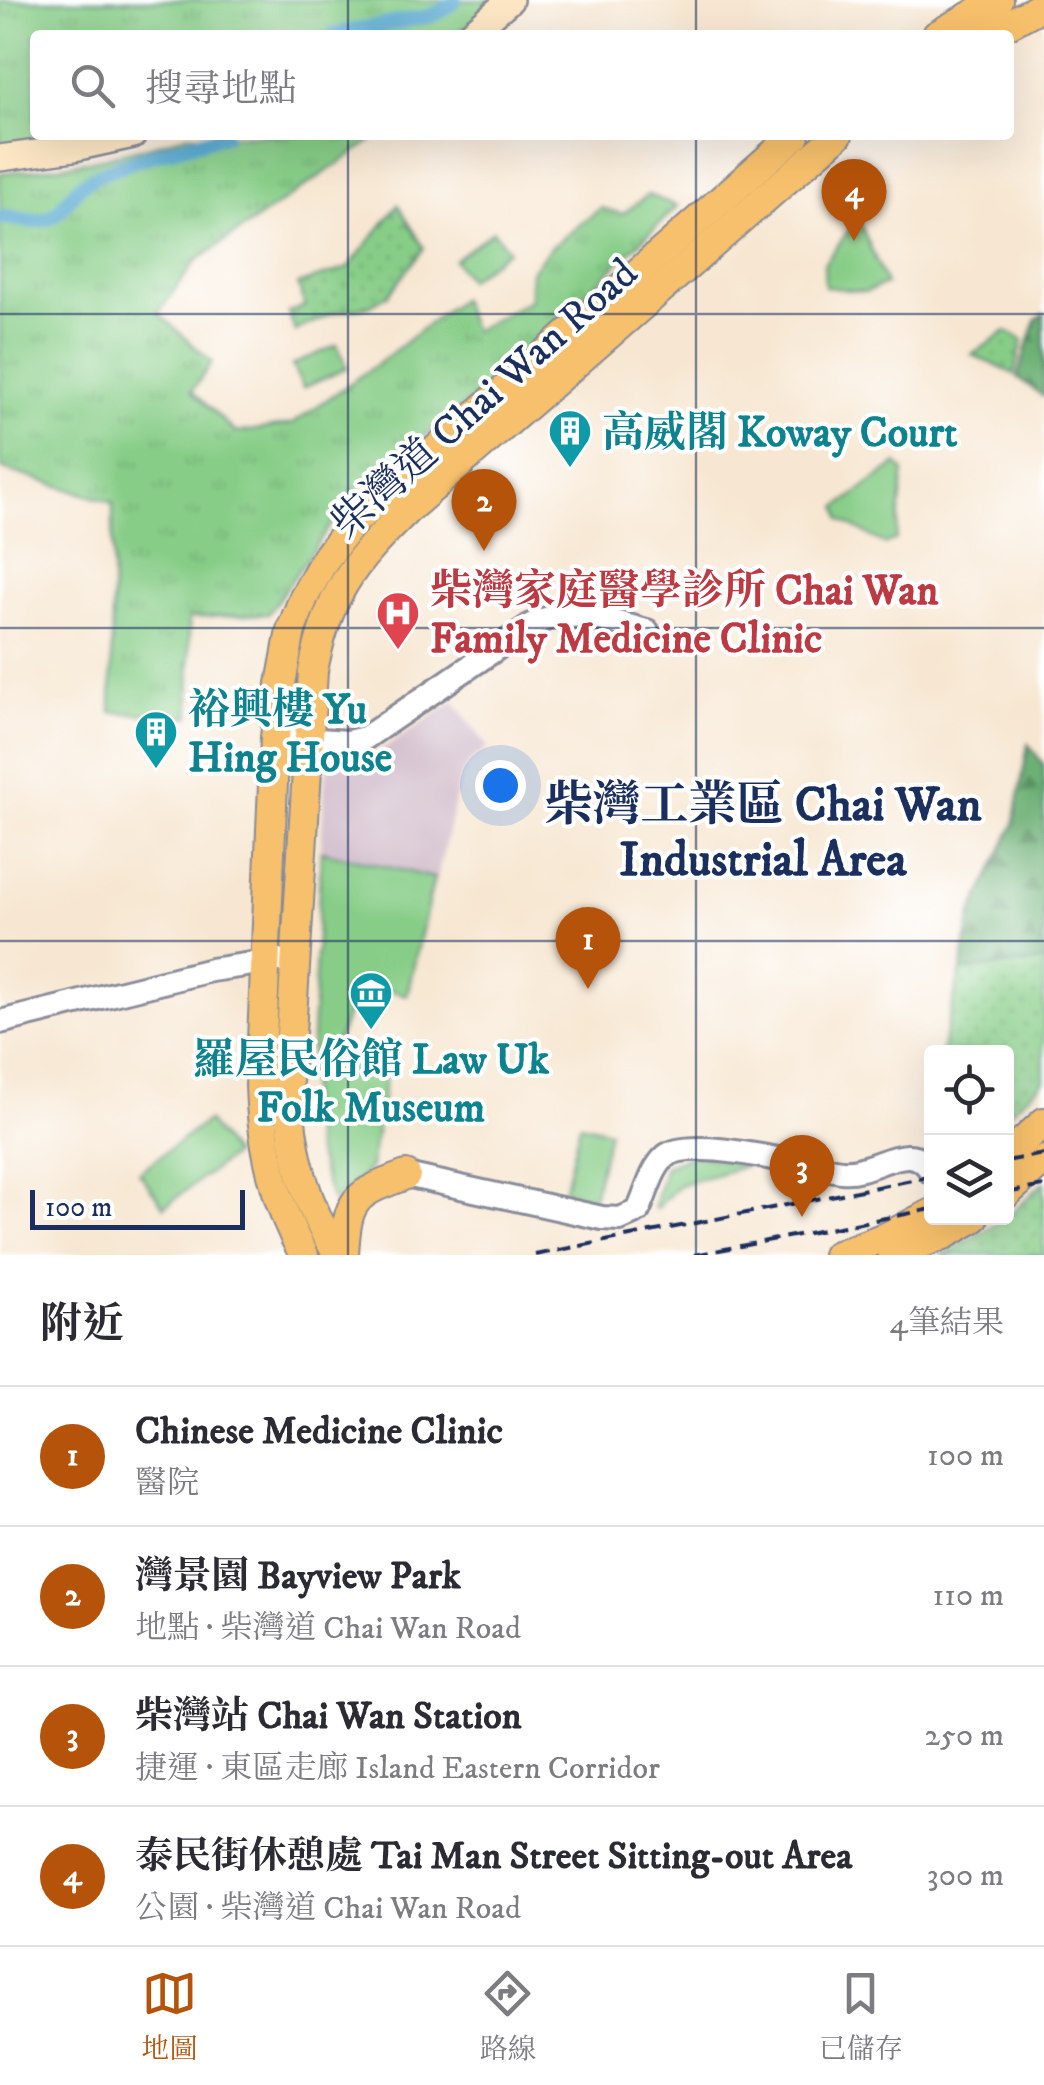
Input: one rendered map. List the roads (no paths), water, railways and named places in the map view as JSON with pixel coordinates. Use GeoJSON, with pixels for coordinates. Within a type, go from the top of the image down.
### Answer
{"type":"FeatureCollection","features":[{"type":"Feature","properties":{"kind":"main road"},"geometry":{"type":"LineString","coordinates":[[475,30],[510,0]]}},
{"type":"Feature","properties":{"kind":"main road"},"geometry":{"type":"LineString","coordinates":[[946,30],[998,0]]}},
{"type":"Feature","properties":{"kind":"main road"},"geometry":{"type":"LineString","coordinates":[[997,30],[1044,5]]}},
{"type":"Feature","properties":{"kind":"main road"},"geometry":{"type":"LineString","coordinates":[[0,158],[110,140]]}},
{"type":"Feature","properties":{"kind":"main road","name":"柴灣道 Chai Wan Road"},"geometry":{"type":"LineString","coordinates":[[304,1255],[279,1197],[263,1130],[260,1059],[275,737],[291,630],[322,562],[350,524],[789,140]]}},
{"type":"Feature","properties":{"kind":"main road","name":"柴灣道 Chai Wan Road"},"geometry":{"type":"LineString","coordinates":[[342,1255],[314,1209],[302,1174],[291,1125],[288,1083],[308,739],[320,633],[332,602],[372,544],[832,140]]}},
{"type":"Feature","properties":{"kind":"main road"},"geometry":{"type":"LineString","coordinates":[[1014,1150],[1044,1122]]}},
{"type":"Feature","properties":{"kind":"main road"},"geometry":{"type":"LineString","coordinates":[[1014,1187],[1044,1160]]}},
{"type":"Feature","properties":{"kind":"main road"},"geometry":{"type":"LineString","coordinates":[[342,1255],[350,1213],[358,1197],[368,1189],[406,1175]]}},
{"type":"Feature","properties":{"kind":"main road"},"geometry":{"type":"LineString","coordinates":[[891,1245],[924,1219]]}},
{"type":"Feature","properties":{"kind":"main road"},"geometry":{"type":"LineString","coordinates":[[837,1255],[927,1242],[960,1225]]}},
{"type":"Feature","properties":{"kind":"street"},"geometry":{"type":"LineString","coordinates":[[275,737],[348,742],[365,738],[528,627],[548,618],[579,616],[647,631]]}},
{"type":"Feature","properties":{"kind":"street"},"geometry":{"type":"LineString","coordinates":[[0,1022],[212,970],[293,960]]}},
{"type":"Feature","properties":{"kind":"street"},"geometry":{"type":"LineString","coordinates":[[406,1175],[620,1219],[638,1210],[656,1168],[671,1152],[690,1148],[854,1172],[909,1154],[924,1163]]}},
{"type":"Feature","properties":{"kind":"street"},"geometry":{"type":"LineString","coordinates":[[891,1245],[924,1208]]}},
{"type":"Feature","properties":{"kind":"waterway"},"geometry":{"type":"LineString","coordinates":[[358,30],[430,16],[455,0]]}},
{"type":"Feature","properties":{"kind":"waterway"},"geometry":{"type":"LineString","coordinates":[[0,217],[46,219],[80,186],[100,174],[207,140]]}},
{"type":"Feature","properties":{"kind":"railway"},"geometry":{"type":"LineString","coordinates":[[1014,1160],[1044,1154]]}},
{"type":"Feature","properties":{"kind":"railway"},"geometry":{"type":"LineString","coordinates":[[535,1255],[924,1178]]}},
{"type":"Feature","properties":{"kind":"railway"},"geometry":{"type":"LineString","coordinates":[[1014,1192],[1044,1186]]}},
{"type":"Feature","properties":{"kind":"railway"},"geometry":{"type":"LineString","coordinates":[[694,1255],[924,1211]]}},
{"type":"Feature","properties":{"kind":"place","name":"泰民街休憩處 Tai Man Street Sitting-out Area"},"geometry":{"type":"Point","coordinates":[854,241]}},
{"type":"Feature","properties":{"kind":"place","name":"高威閣 Koway Court"},"geometry":{"type":"Point","coordinates":[570,469]}},
{"type":"Feature","properties":{"kind":"place","name":"灣景園 Bayview Park"},"geometry":{"type":"Point","coordinates":[484,551]}},
{"type":"Feature","properties":{"kind":"place","name":"柴灣家庭醫學診所 Chai Wan Family Medicine Clinic"},"geometry":{"type":"Point","coordinates":[398,651]}},
{"type":"Feature","properties":{"kind":"place","name":"裕興樓 Yu Hing House"},"geometry":{"type":"Point","coordinates":[156,770]}},
{"type":"Feature","properties":{"kind":"place","name":"Chinese Medicine Clinic"},"geometry":{"type":"Point","coordinates":[588,989]}},
{"type":"Feature","properties":{"kind":"place","name":"羅屋民俗館 Law Uk Folk Museum"},"geometry":{"type":"Point","coordinates":[371,1031]}},
{"type":"Feature","properties":{"kind":"place","name":"柴灣站 Chai Wan Station"},"geometry":{"type":"Point","coordinates":[802,1217]}},
{"type":"Feature","properties":{"kind":"district","name":"柴灣工業區 Chai Wan Industrial Area"},"geometry":{"type":"Point","coordinates":[763,830]}}]}
